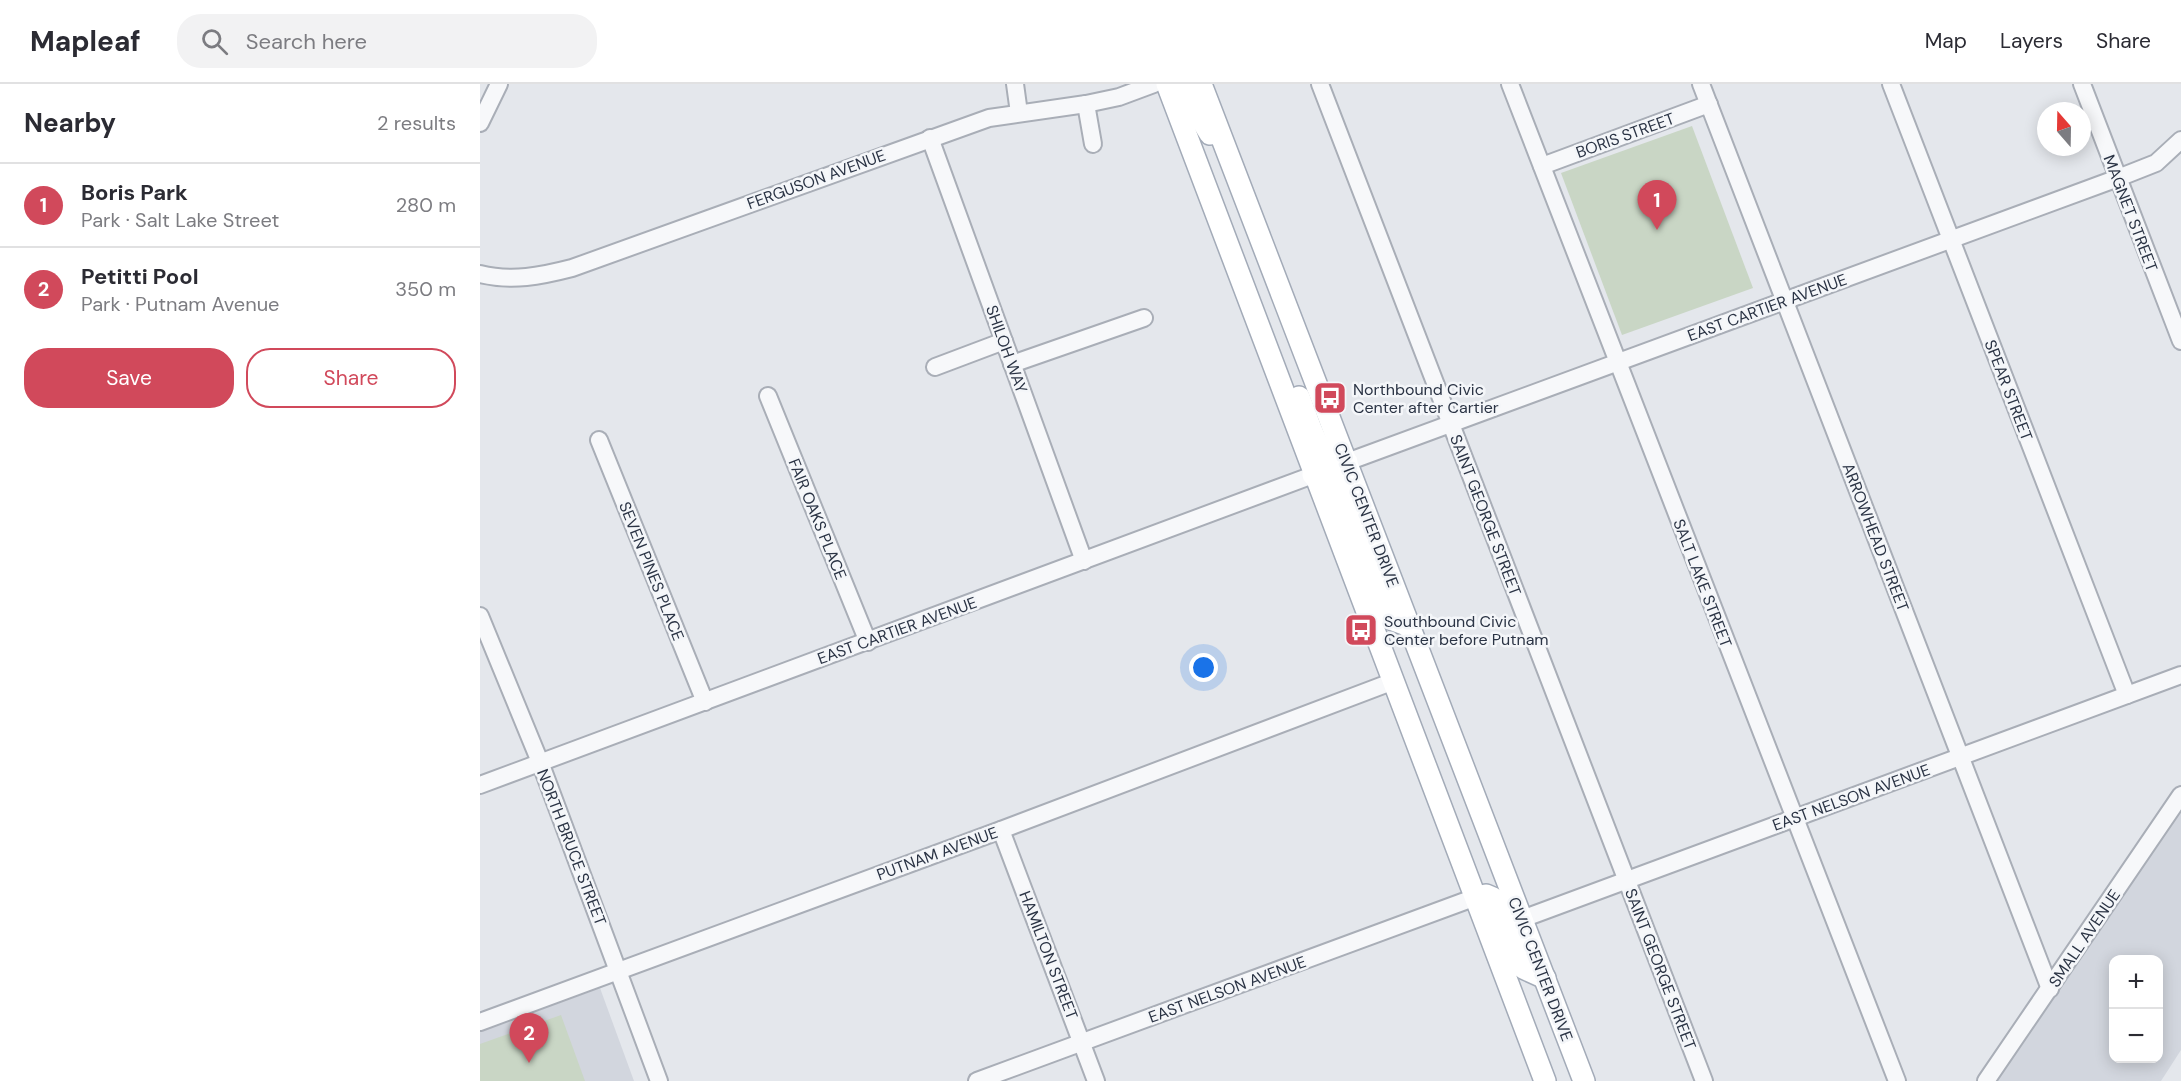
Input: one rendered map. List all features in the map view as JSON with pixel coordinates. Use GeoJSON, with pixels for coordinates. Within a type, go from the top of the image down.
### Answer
{"type":"FeatureCollection","features":[{"type":"Feature","properties":{"kind":"main road"},"geometry":{"type":"LineString","coordinates":[[1167,84],[1313,475],[1394,681],[1545,1081]]}},
{"type":"Feature","properties":{"kind":"main road"},"geometry":{"type":"LineString","coordinates":[[1184,84],[1191,103],[1235,172]]}},
{"type":"Feature","properties":{"kind":"main road","name":"CIVIC CENTER DRIVE"},"geometry":{"type":"LineString","coordinates":[[1201,84],[1584,1081]]}},
{"type":"Feature","properties":{"kind":"main road"},"geometry":{"type":"LineString","coordinates":[[1255,317],[1268,323],[1317,442],[1327,458],[1334,464],[1347,462]]}},
{"type":"Feature","properties":{"kind":"main road"},"geometry":{"type":"LineString","coordinates":[[1313,475],[1329,473],[1335,481],[1386,611],[1393,620],[1409,626]]}},
{"type":"Feature","properties":{"kind":"main road"},"geometry":{"type":"LineString","coordinates":[[1476,897],[1486,894],[1493,898],[1523,968],[1545,978]]}},
{"type":"Feature","properties":{"kind":"street"},"geometry":{"type":"LineString","coordinates":[[480,123],[499,84]]}},
{"type":"Feature","properties":{"kind":"street"},"geometry":{"type":"LineString","coordinates":[[1015,84],[1019,113]]}},
{"type":"Feature","properties":{"kind":"street","name":"FERGUSON AVENUE"},"geometry":{"type":"LineString","coordinates":[[480,274],[496,278],[536,277],[572,268],[990,117],[1086,104],[1119,97],[1154,84]]}},
{"type":"Feature","properties":{"kind":"street","name":"SAINT GEORGE STREET"},"geometry":{"type":"LineString","coordinates":[[1320,84],[1704,1081]]}},
{"type":"Feature","properties":{"kind":"street","name":"SALT LAKE STREET"},"geometry":{"type":"LineString","coordinates":[[1510,84],[1897,1081]]}},
{"type":"Feature","properties":{"kind":"street","name":"ARROWHEAD STREET"},"geometry":{"type":"LineString","coordinates":[[1701,84],[2050,989]]}},
{"type":"Feature","properties":{"kind":"street","name":"SPEAR STREET"},"geometry":{"type":"LineString","coordinates":[[1891,84],[2127,695]]}},
{"type":"Feature","properties":{"kind":"street","name":"MAGNET STREET"},"geometry":{"type":"LineString","coordinates":[[2082,84],[2181,341]]}},
{"type":"Feature","properties":{"kind":"street"},"geometry":{"type":"LineString","coordinates":[[1086,104],[1093,144]]}},
{"type":"Feature","properties":{"kind":"street","name":"BORIS STREET"},"geometry":{"type":"LineString","coordinates":[[1542,166],[1709,104]]}},
{"type":"Feature","properties":{"kind":"street","name":"SHILOH WAY"},"geometry":{"type":"LineString","coordinates":[[930,138],[1084,561]]}},
{"type":"Feature","properties":{"kind":"street","name":"EAST CARTIER AVENUE"},"geometry":{"type":"LineString","coordinates":[[1347,462],[2118,178],[2156,163],[2181,140]]}},
{"type":"Feature","properties":{"kind":"street"},"geometry":{"type":"LineString","coordinates":[[1012,364],[1144,318]]}},
{"type":"Feature","properties":{"kind":"street"},"geometry":{"type":"LineString","coordinates":[[935,367],[1004,341]]}},
{"type":"Feature","properties":{"kind":"street","name":"FAIR OAKS PLACE"},"geometry":{"type":"LineString","coordinates":[[768,396],[868,642]]}},
{"type":"Feature","properties":{"kind":"street","name":"SEVEN PINES PLACE"},"geometry":{"type":"LineString","coordinates":[[599,440],[705,702]]}},
{"type":"Feature","properties":{"kind":"street","name":"EAST CARTIER AVENUE"},"geometry":{"type":"LineString","coordinates":[[480,785],[1313,475]]}},
{"type":"Feature","properties":{"kind":"street","name":"NORTH BRUCE STREET"},"geometry":{"type":"LineString","coordinates":[[480,616],[540,762],[659,1081]]}},
{"type":"Feature","properties":{"kind":"street","name":"EAST NELSON AVENUE"},"geometry":{"type":"LineString","coordinates":[[1522,919],[2181,675]]}},
{"type":"Feature","properties":{"kind":"street","name":"PUTNAM AVENUE"},"geometry":{"type":"LineString","coordinates":[[480,1022],[1001,830],[1394,681]]}},
{"type":"Feature","properties":{"kind":"street","name":"SMALL AVENUE"},"geometry":{"type":"LineString","coordinates":[[1986,1081],[2181,795]]}},
{"type":"Feature","properties":{"kind":"street","name":"HAMILTON STREET"},"geometry":{"type":"LineString","coordinates":[[1001,830],[1096,1081]]}},
{"type":"Feature","properties":{"kind":"street","name":"EAST NELSON AVENUE"},"geometry":{"type":"LineString","coordinates":[[977,1081],[1476,897]]}},
{"type":"Feature","properties":{"kind":"shaded area"},"geometry":{"type":"Polygon","coordinates":[[[2181,801],[2181,1050],[2161,1081],[1996,1081],[2181,801]]]}},
{"type":"Feature","properties":{"kind":"shaded area"},"geometry":{"type":"Polygon","coordinates":[[[600,988],[634,1081],[480,1081],[480,1032],[600,988]]]}},
{"type":"Feature","properties":{"kind":"green space"},"geometry":{"type":"Polygon","coordinates":[[[1692,126],[1753,288],[1622,335],[1561,173],[1692,126]]]}},
{"type":"Feature","properties":{"kind":"green space"},"geometry":{"type":"Polygon","coordinates":[[[561,1015],[585,1081],[480,1081],[480,1044],[561,1015]]]}},
{"type":"Feature","properties":{"kind":"place","name":"Boris Park"},"geometry":{"type":"Point","coordinates":[1657,230]}},
{"type":"Feature","properties":{"kind":"place","name":"Northbound Civic Center after Cartier"},"geometry":{"type":"Point","coordinates":[1330,398]}},
{"type":"Feature","properties":{"kind":"place","name":"Southbound Civic Center before Putnam"},"geometry":{"type":"Point","coordinates":[1361,630]}},
{"type":"Feature","properties":{"kind":"place","name":"Petitti Pool"},"geometry":{"type":"Point","coordinates":[529,1063]}}]}
